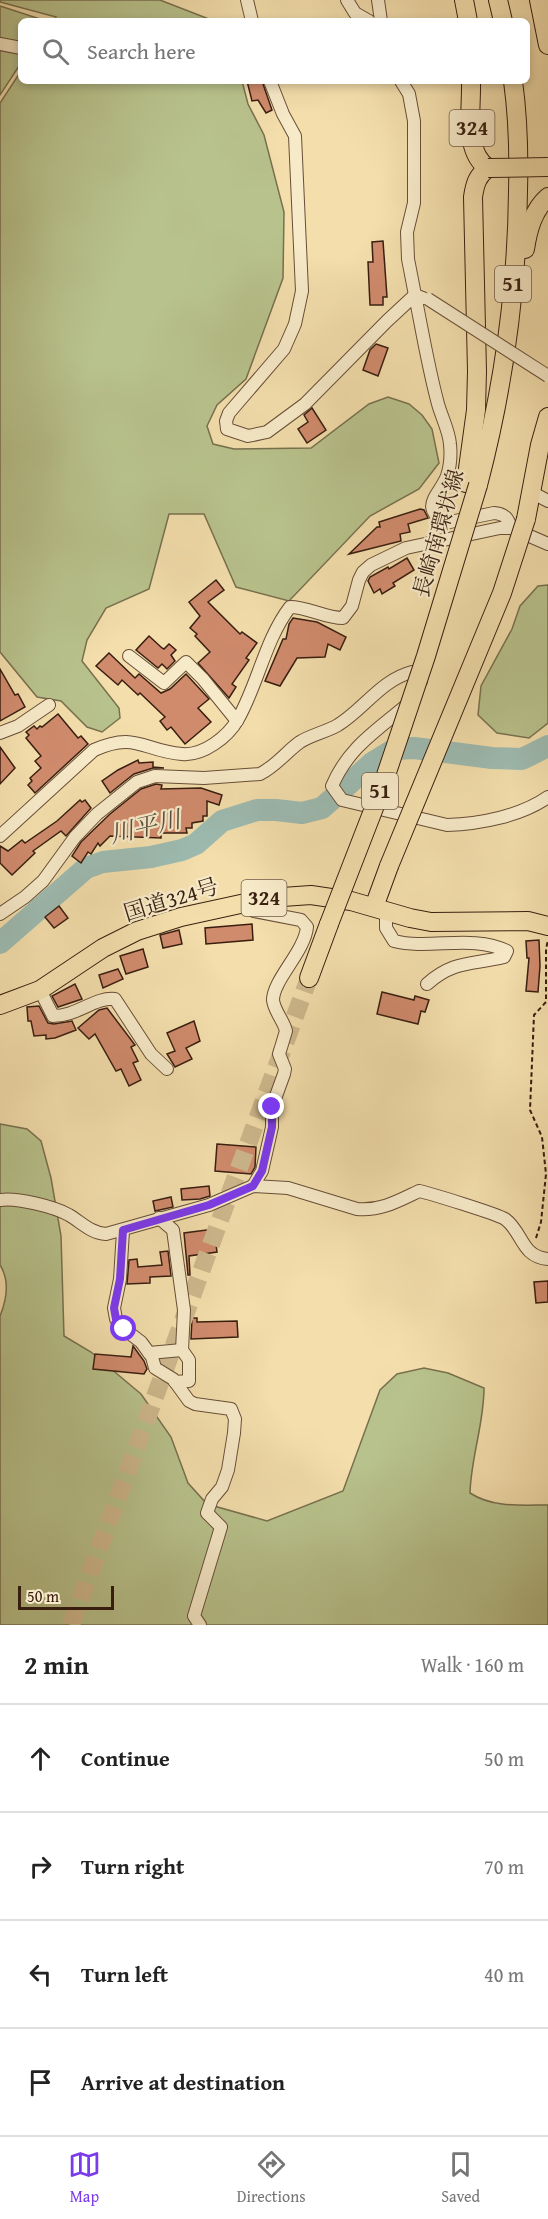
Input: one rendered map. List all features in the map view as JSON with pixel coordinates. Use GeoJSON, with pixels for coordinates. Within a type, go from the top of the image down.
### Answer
{"type":"FeatureCollection","features":[{"type":"Feature","properties":{"kind":"highway"},"geometry":{"type":"LineString","coordinates":[[464,0],[467,18]]}},
{"type":"Feature","properties":{"kind":"highway"},"geometry":{"type":"LineString","coordinates":[[498,0],[502,18]]}},
{"type":"Feature","properties":{"kind":"highway"},"geometry":{"type":"LineString","coordinates":[[539,0],[548,45]]}},
{"type":"Feature","properties":{"kind":"highway","name":"324"},"geometry":{"type":"LineString","coordinates":[[471,84],[472,142],[474,154],[479,162],[488,168],[548,167]]}},
{"type":"Feature","properties":{"kind":"highway","name":"長崎南環状線"},"geometry":{"type":"LineString","coordinates":[[472,484],[484,463],[510,319],[516,256],[519,146],[513,84]]}},
{"type":"Feature","properties":{"kind":"highway","name":"51"},"geometry":{"type":"LineString","coordinates":[[309,978],[381,790],[426,656],[472,484],[477,371],[472,197],[479,174],[488,168]]}},
{"type":"Feature","properties":{"kind":"highway","name":"51"},"geometry":{"type":"LineString","coordinates":[[484,463],[503,388],[530,227],[536,212],[548,197]]}},
{"type":"Feature","properties":{"kind":"highway"},"geometry":{"type":"LineString","coordinates":[[380,909],[389,866],[502,593],[519,524],[540,497],[540,445],[548,417]]}},
{"type":"Feature","properties":{"kind":"highway","name":"国道324号"},"geometry":{"type":"LineString","coordinates":[[0,1005],[40,990],[103,948],[136,931],[181,917],[268,898],[311,895],[351,901],[431,922],[528,921],[548,926]]}},
{"type":"Feature","properties":{"kind":"street"},"geometry":{"type":"LineString","coordinates":[[247,0],[251,18]]}},
{"type":"Feature","properties":{"kind":"street"},"geometry":{"type":"LineString","coordinates":[[347,0],[353,17]]}},
{"type":"Feature","properties":{"kind":"street"},"geometry":{"type":"LineString","coordinates":[[378,0],[381,18]]}},
{"type":"Feature","properties":{"kind":"street"},"geometry":{"type":"LineString","coordinates":[[0,44],[18,47]]}},
{"type":"Feature","properties":{"kind":"street"},"geometry":{"type":"LineString","coordinates":[[271,84],[295,136],[302,291],[295,324],[284,349],[229,413],[226,421],[227,429],[248,436],[267,432],[305,404],[416,295]]}},
{"type":"Feature","properties":{"kind":"street"},"geometry":{"type":"LineString","coordinates":[[403,84],[409,94],[414,121],[414,203],[407,232],[408,259],[436,400],[450,443],[450,464],[447,477],[432,500],[432,510],[437,518],[445,523],[494,513],[502,514],[548,544]]}},
{"type":"Feature","properties":{"kind":"street"},"geometry":{"type":"LineString","coordinates":[[409,94],[414,84]]}},
{"type":"Feature","properties":{"kind":"street"},"geometry":{"type":"LineString","coordinates":[[416,295],[428,299],[548,376]]}},
{"type":"Feature","properties":{"kind":"street"},"geometry":{"type":"LineString","coordinates":[[0,836],[94,750],[110,742],[124,740],[184,755],[199,752],[216,742],[237,721],[278,627],[290,607],[298,607],[334,618],[343,618],[352,606],[363,572],[388,555],[429,541],[519,524]]}},
{"type":"Feature","properties":{"kind":"street"},"geometry":{"type":"LineString","coordinates":[[129,656],[164,683],[186,662],[237,721]]}},
{"type":"Feature","properties":{"kind":"street"},"geometry":{"type":"LineString","coordinates":[[0,914],[43,881],[75,837],[97,814],[137,782],[155,776],[204,778],[260,774],[268,770],[300,742],[338,725],[388,682],[399,675],[412,672],[422,682],[417,696],[356,747],[340,767],[332,786],[342,800],[447,825],[498,818],[548,797]]}},
{"type":"Feature","properties":{"kind":"street"},"geometry":{"type":"LineString","coordinates":[[0,733],[18,726],[49,705]]}},
{"type":"Feature","properties":{"kind":"street"},"geometry":{"type":"LineString","coordinates":[[244,903],[254,911],[301,920],[307,927],[296,955],[276,988],[273,1001],[286,1031],[279,1054],[285,1069],[272,1107],[272,1127],[262,1171],[253,1186]]}},
{"type":"Feature","properties":{"kind":"street"},"geometry":{"type":"LineString","coordinates":[[380,909],[386,928],[394,941],[497,946],[507,951],[504,957],[451,967],[440,972],[427,984]]}},
{"type":"Feature","properties":{"kind":"street"},"geometry":{"type":"LineString","coordinates":[[40,990],[53,1016],[72,1014],[104,999],[115,999],[151,1054],[167,1069]]}},
{"type":"Feature","properties":{"kind":"street"},"geometry":{"type":"LineString","coordinates":[[0,1200],[35,1204],[61,1211],[95,1233],[106,1234],[209,1205],[253,1186],[288,1188],[367,1210],[391,1206],[418,1191],[505,1220],[536,1258],[545,1259]]}},
{"type":"Feature","properties":{"kind":"street"},"geometry":{"type":"LineString","coordinates":[[159,1218],[173,1230],[184,1310],[182,1350],[189,1360],[189,1382],[175,1382]]}},
{"type":"Feature","properties":{"kind":"street"},"geometry":{"type":"LineString","coordinates":[[123,1230],[120,1279],[114,1308],[116,1319],[124,1329],[141,1342],[155,1368],[175,1382],[189,1401],[195,1404],[231,1409],[235,1419],[228,1470],[222,1487],[212,1499],[207,1513],[221,1527],[194,1616],[200,1625]]}},
{"type":"Feature","properties":{"kind":"street"},"geometry":{"type":"LineString","coordinates":[[148,1353],[182,1350]]}},
{"type":"Feature","properties":{"kind":"path"},"geometry":{"type":"LineString","coordinates":[[545,1259],[534,1242],[541,1222],[546,1174],[542,1137],[530,1110],[534,1015],[546,1002],[548,940]]}},
{"type":"Feature","properties":{"kind":"green space"},"geometry":{"type":"Polygon","coordinates":[[[0,0],[160,0],[206,18],[56,18],[0,2],[0,0]]]}},
{"type":"Feature","properties":{"kind":"green space"},"geometry":{"type":"Polygon","coordinates":[[[0,6],[37,18],[18,18],[18,68],[0,95],[0,6]]]}},
{"type":"Feature","properties":{"kind":"green space"},"geometry":{"type":"Polygon","coordinates":[[[18,76],[18,84],[243,84],[248,104],[264,135],[284,212],[283,278],[246,379],[217,405],[207,426],[213,444],[234,449],[311,448],[369,404],[388,397],[409,404],[422,415],[432,429],[439,463],[419,489],[370,516],[289,601],[236,587],[204,514],[169,514],[149,589],[106,608],[87,640],[82,661],[119,708],[120,718],[102,732],[87,727],[61,701],[37,697],[0,652],[0,103],[18,76]]]}},
{"type":"Feature","properties":{"kind":"green space"},"geometry":{"type":"Polygon","coordinates":[[[548,585],[548,723],[529,738],[497,733],[478,715],[481,686],[512,629],[520,606],[538,586],[548,585]]]}},
{"type":"Feature","properties":{"kind":"green space"},"geometry":{"type":"Polygon","coordinates":[[[0,1124],[27,1129],[41,1141],[51,1178],[61,1236],[64,1336],[91,1352],[141,1394],[171,1437],[188,1483],[207,1504],[267,1521],[343,1491],[380,1390],[397,1374],[424,1368],[448,1373],[484,1388],[470,1493],[498,1503],[548,1505],[548,1625],[0,1625],[0,1316],[6,1284],[0,1265],[0,1124]]]}},
{"type":"Feature","properties":{"kind":"building"},"geometry":{"type":"Polygon","coordinates":[[[248,84],[263,84],[272,110],[266,113],[258,100],[252,101],[248,84]]]}},
{"type":"Feature","properties":{"kind":"building"},"geometry":{"type":"Polygon","coordinates":[[[383,241],[387,297],[383,297],[383,305],[370,305],[368,262],[373,262],[372,242],[383,241]]]}},
{"type":"Feature","properties":{"kind":"building"},"geometry":{"type":"Polygon","coordinates":[[[376,344],[388,348],[378,376],[363,370],[370,350],[376,344]]]}},
{"type":"Feature","properties":{"kind":"building"},"geometry":{"type":"Polygon","coordinates":[[[312,408],[326,430],[307,443],[298,429],[308,422],[304,415],[312,408]]]}},
{"type":"Feature","properties":{"kind":"building"},"geometry":{"type":"Polygon","coordinates":[[[420,509],[424,510],[428,518],[408,524],[410,532],[400,534],[401,541],[349,554],[377,527],[380,527],[379,522],[420,509]]]}},
{"type":"Feature","properties":{"kind":"building"},"geometry":{"type":"Polygon","coordinates":[[[407,558],[414,570],[393,583],[395,586],[382,594],[380,589],[374,593],[368,581],[370,577],[407,558]]]}},
{"type":"Feature","properties":{"kind":"building"},"geometry":{"type":"Polygon","coordinates":[[[216,580],[224,590],[208,602],[240,634],[242,632],[257,643],[246,658],[249,660],[232,684],[236,687],[229,698],[198,663],[210,652],[190,628],[200,616],[189,602],[216,580]]]}},
{"type":"Feature","properties":{"kind":"building"},"geometry":{"type":"Polygon","coordinates":[[[293,618],[317,622],[346,637],[340,650],[328,644],[325,657],[297,658],[280,686],[265,681],[283,639],[286,639],[289,624],[293,618]]]}},
{"type":"Feature","properties":{"kind":"building"},"geometry":{"type":"Polygon","coordinates":[[[149,636],[162,648],[164,649],[169,644],[176,650],[171,655],[175,661],[167,669],[162,664],[158,668],[136,650],[149,636]]]}},
{"type":"Feature","properties":{"kind":"building"},"geometry":{"type":"Polygon","coordinates":[[[109,653],[135,678],[139,674],[161,693],[170,689],[186,674],[209,699],[198,708],[211,722],[185,744],[171,727],[167,730],[160,721],[165,717],[140,693],[138,695],[122,680],[118,685],[96,666],[109,653]]]}},
{"type":"Feature","properties":{"kind":"building"},"geometry":{"type":"Polygon","coordinates":[[[0,669],[25,707],[0,721],[0,669]]]}},
{"type":"Feature","properties":{"kind":"building"},"geometry":{"type":"Polygon","coordinates":[[[58,714],[78,738],[81,736],[88,744],[35,793],[28,785],[32,781],[30,778],[41,768],[35,761],[41,756],[26,738],[29,735],[26,732],[34,726],[37,729],[42,727],[58,714]]]}},
{"type":"Feature","properties":{"kind":"building"},"geometry":{"type":"Polygon","coordinates":[[[0,747],[15,768],[0,784],[0,747]]]}},
{"type":"Feature","properties":{"kind":"building"},"geometry":{"type":"Polygon","coordinates":[[[138,760],[139,763],[153,762],[153,767],[164,768],[153,768],[134,774],[110,793],[102,781],[138,760]]]}},
{"type":"Feature","properties":{"kind":"building"},"geometry":{"type":"Polygon","coordinates":[[[156,784],[162,785],[161,789],[201,788],[222,795],[219,805],[207,801],[207,816],[203,816],[203,821],[192,823],[192,828],[186,828],[187,833],[161,833],[161,838],[110,836],[100,846],[98,843],[91,854],[88,852],[81,863],[72,856],[81,842],[110,814],[141,789],[156,784]]]}},
{"type":"Feature","properties":{"kind":"building"},"geometry":{"type":"Polygon","coordinates":[[[80,800],[82,802],[85,800],[91,808],[66,836],[61,831],[33,851],[35,853],[12,875],[0,863],[0,846],[8,851],[22,840],[25,843],[57,821],[80,800]]]}},
{"type":"Feature","properties":{"kind":"building"},"geometry":{"type":"Polygon","coordinates":[[[59,906],[68,918],[54,928],[45,917],[59,906]]]}},
{"type":"Feature","properties":{"kind":"building"},"geometry":{"type":"Polygon","coordinates":[[[252,924],[253,940],[206,944],[205,928],[252,924]]]}},
{"type":"Feature","properties":{"kind":"building"},"geometry":{"type":"Polygon","coordinates":[[[179,930],[182,944],[163,948],[160,935],[179,930]]]}},
{"type":"Feature","properties":{"kind":"building"},"geometry":{"type":"Polygon","coordinates":[[[539,940],[538,992],[526,991],[529,958],[527,958],[526,941],[539,940]]]}},
{"type":"Feature","properties":{"kind":"building"},"geometry":{"type":"Polygon","coordinates":[[[143,949],[148,967],[126,974],[120,956],[143,949]]]}},
{"type":"Feature","properties":{"kind":"building"},"geometry":{"type":"Polygon","coordinates":[[[118,969],[123,979],[103,988],[99,975],[118,969]]]}},
{"type":"Feature","properties":{"kind":"building"},"geometry":{"type":"Polygon","coordinates":[[[75,984],[82,999],[58,1007],[52,996],[75,984]]]}},
{"type":"Feature","properties":{"kind":"building"},"geometry":{"type":"Polygon","coordinates":[[[382,992],[414,1000],[415,996],[429,1000],[425,1012],[421,1011],[418,1024],[377,1014],[382,992]]]}},
{"type":"Feature","properties":{"kind":"building"},"geometry":{"type":"Polygon","coordinates":[[[39,1006],[48,1023],[72,1021],[76,1030],[55,1038],[46,1039],[46,1035],[34,1036],[31,1021],[28,1021],[27,1007],[39,1006]]]}},
{"type":"Feature","properties":{"kind":"building"},"geometry":{"type":"Polygon","coordinates":[[[107,1008],[135,1045],[131,1047],[138,1061],[133,1063],[141,1080],[129,1086],[121,1069],[116,1071],[95,1034],[89,1039],[78,1028],[99,1010],[107,1008]]]}},
{"type":"Feature","properties":{"kind":"building"},"geometry":{"type":"Polygon","coordinates":[[[194,1021],[200,1041],[186,1048],[192,1059],[175,1067],[167,1054],[175,1051],[167,1033],[194,1021]]]}},
{"type":"Feature","properties":{"kind":"building"},"geometry":{"type":"Polygon","coordinates":[[[217,1144],[256,1147],[255,1167],[251,1174],[215,1171],[217,1144]]]}},
{"type":"Feature","properties":{"kind":"building"},"geometry":{"type":"Polygon","coordinates":[[[209,1186],[210,1196],[182,1200],[181,1189],[209,1186]]]}},
{"type":"Feature","properties":{"kind":"building"},"geometry":{"type":"Polygon","coordinates":[[[171,1197],[173,1207],[155,1211],[153,1201],[171,1197]]]}},
{"type":"Feature","properties":{"kind":"building"},"geometry":{"type":"Polygon","coordinates":[[[214,1229],[217,1252],[189,1256],[190,1275],[188,1275],[184,1233],[214,1229]]]}},
{"type":"Feature","properties":{"kind":"building"},"geometry":{"type":"Polygon","coordinates":[[[168,1251],[171,1276],[150,1277],[150,1283],[127,1284],[129,1260],[137,1259],[138,1267],[162,1265],[160,1252],[168,1251]]]}},
{"type":"Feature","properties":{"kind":"building"},"geometry":{"type":"Polygon","coordinates":[[[548,1281],[548,1302],[536,1303],[534,1282],[548,1281]]]}},
{"type":"Feature","properties":{"kind":"building"},"geometry":{"type":"Polygon","coordinates":[[[192,1318],[197,1318],[197,1322],[237,1321],[238,1337],[191,1339],[192,1318]]]}},
{"type":"Feature","properties":{"kind":"building"},"geometry":{"type":"Polygon","coordinates":[[[133,1346],[144,1361],[147,1369],[144,1374],[93,1369],[95,1354],[131,1357],[133,1346]]]}},
{"type":"Feature","properties":{"kind":"waterway","name":"川平川"},"geometry":{"type":"LineString","coordinates":[[0,943],[86,868],[103,862],[151,857],[182,850],[196,844],[222,821],[257,810],[302,813],[322,808],[372,763],[395,749],[414,748],[492,758],[522,759],[548,746]]}},
{"type":"Feature","properties":{"kind":"tunnel"},"geometry":{"type":"LineString","coordinates":[[71,1625],[309,978]]}},
{"type":"Feature","properties":{"kind":"route"},"geometry":{"type":"LineString","coordinates":[[124,1329],[116,1319],[114,1308],[120,1279],[123,1230],[209,1205],[253,1186],[262,1171],[272,1127],[272,1107]]}}]}
